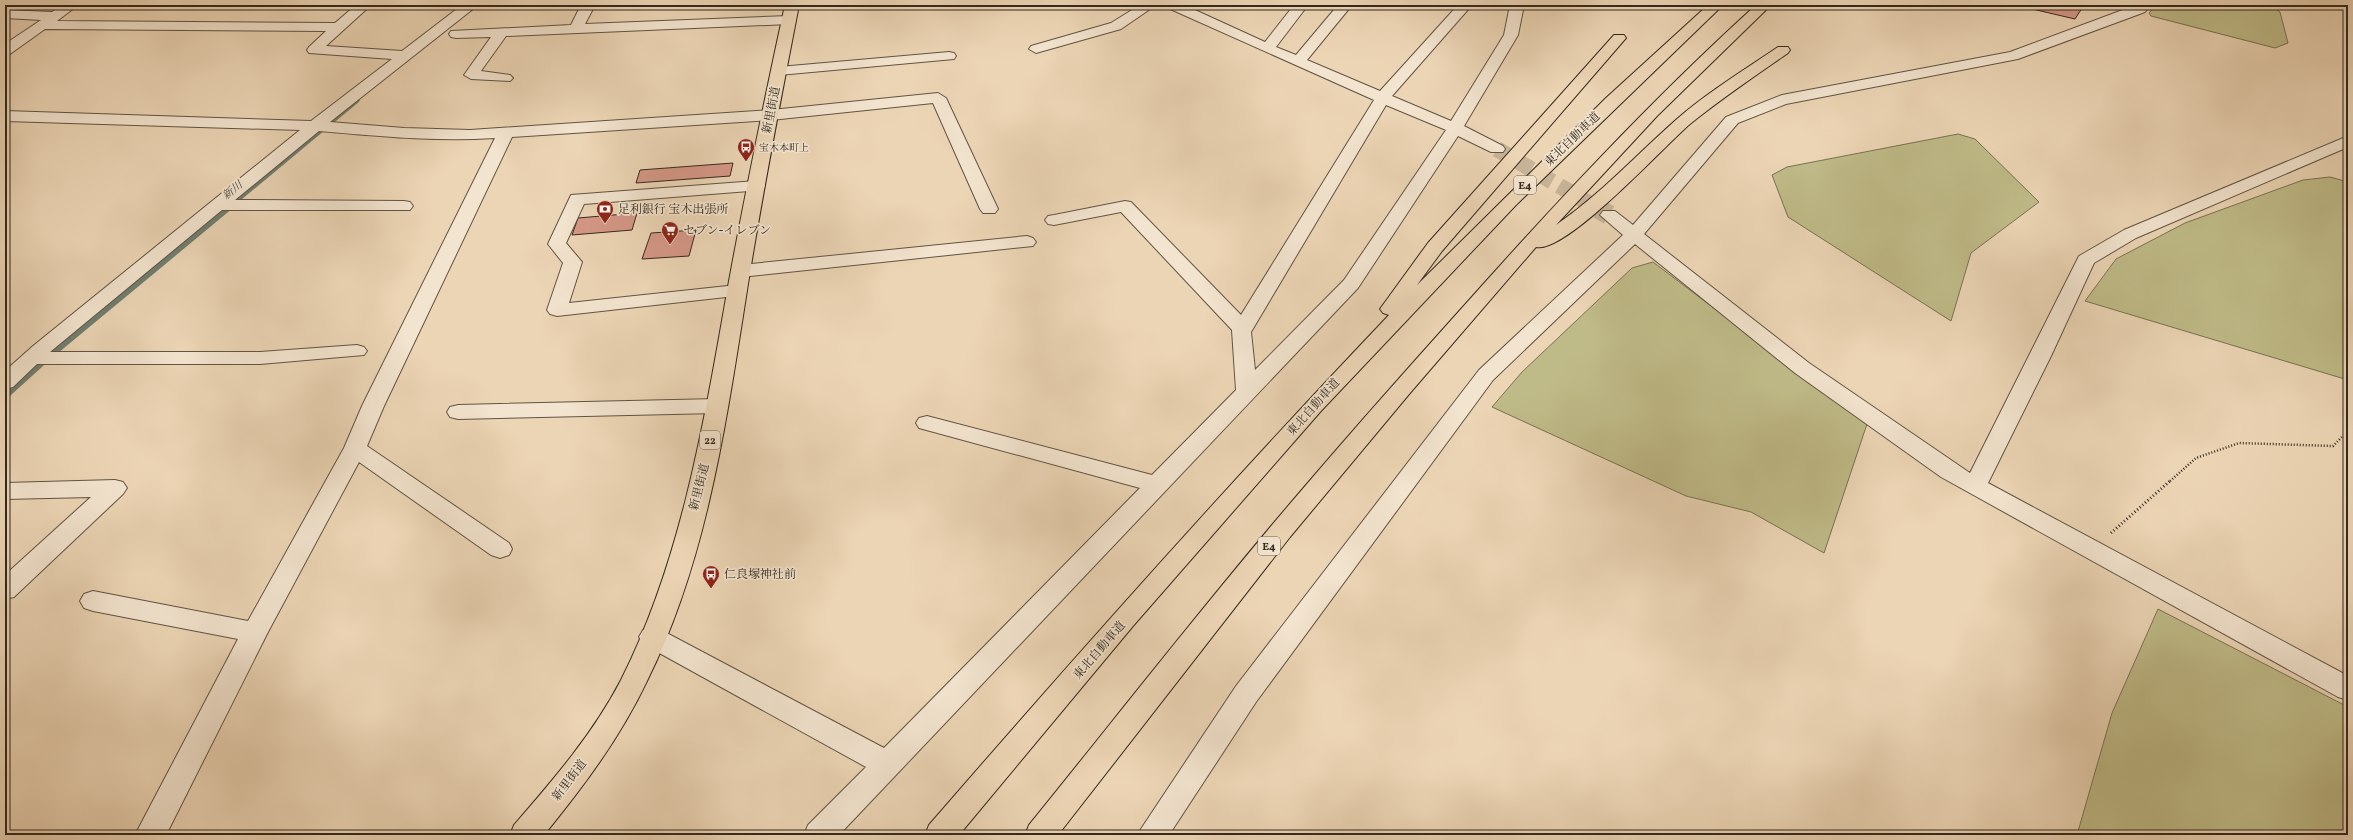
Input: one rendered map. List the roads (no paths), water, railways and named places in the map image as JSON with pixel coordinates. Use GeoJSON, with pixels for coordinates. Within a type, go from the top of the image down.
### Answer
{"type":"FeatureCollection","features":[{"type":"Feature","properties":{"kind":"main road","name":"東北自動車道"},"geometry":{"type":"LineString","coordinates":[[940,835],[1219,511],[1343,374],[1522,188],[1607,104],[1716,5]]}},
{"type":"Feature","properties":{"kind":"main road","name":"E4"},"geometry":{"type":"LineString","coordinates":[[1040,835],[1280,532],[1510,266],[1680,85],[1764,5]]}},
{"type":"Feature","properties":{"kind":"main road","name":"新里街道"},"geometry":{"type":"LineString","coordinates":[[525,835],[565,787],[602,736],[634,679],[652,637],[680,561],[717,406],[756,186],[790,12]]}},
{"type":"Feature","properties":{"kind":"main road"},"geometry":{"type":"LineString","coordinates":[[1343,374],[1435,247],[1619,38]]}},
{"type":"Feature","properties":{"kind":"main road"},"geometry":{"type":"LineString","coordinates":[[1510,266],[1591,209],[1683,122],[1715,97],[1783,50]]}},
{"type":"Feature","properties":{"kind":"street"},"geometry":{"type":"LineString","coordinates":[[5,51],[72,5]]}},
{"type":"Feature","properties":{"kind":"street"},"geometry":{"type":"LineString","coordinates":[[364,5],[314,50],[406,56]]}},
{"type":"Feature","properties":{"kind":"street"},"geometry":{"type":"LineString","coordinates":[[5,382],[32,358],[315,126],[471,5]]}},
{"type":"Feature","properties":{"kind":"street"},"geometry":{"type":"LineString","coordinates":[[576,29],[588,5]]}},
{"type":"Feature","properties":{"kind":"street"},"geometry":{"type":"LineString","coordinates":[[1036,50],[1116,26],[1150,5],[1179,8],[1298,62],[1455,128],[1497,149]]}},
{"type":"Feature","properties":{"kind":"street"},"geometry":{"type":"LineString","coordinates":[[1268,48],[1301,5]]}},
{"type":"Feature","properties":{"kind":"street"},"geometry":{"type":"LineString","coordinates":[[1298,62],[1345,5]]}},
{"type":"Feature","properties":{"kind":"street"},"geometry":{"type":"LineString","coordinates":[[1247,394],[1241,332],[1383,97],[1465,5]]}},
{"type":"Feature","properties":{"kind":"street"},"geometry":{"type":"LineString","coordinates":[[819,835],[1247,394],[1351,284],[1455,128],[1511,35],[1517,5]]}},
{"type":"Feature","properties":{"kind":"street"},"geometry":{"type":"LineString","coordinates":[[1152,835],[1246,694],[1486,374],[1633,236],[1732,120],[1782,100],[2013,56],[2140,9],[2142,5]]}},
{"type":"Feature","properties":{"kind":"street"},"geometry":{"type":"LineString","coordinates":[[456,34],[576,29],[790,12]]}},
{"type":"Feature","properties":{"kind":"street"},"geometry":{"type":"LineString","coordinates":[[5,14],[55,16]]}},
{"type":"Feature","properties":{"kind":"street"},"geometry":{"type":"LineString","coordinates":[[41,25],[338,27]]}},
{"type":"Feature","properties":{"kind":"street"},"geometry":{"type":"LineString","coordinates":[[502,32],[471,75],[505,78]]}},
{"type":"Feature","properties":{"kind":"street"},"geometry":{"type":"LineString","coordinates":[[779,71],[949,56]]}},
{"type":"Feature","properties":{"kind":"street"},"geometry":{"type":"LineString","coordinates":[[5,116],[315,126],[411,134],[470,135],[771,115],[938,98],[990,209]]}},
{"type":"Feature","properties":{"kind":"street"},"geometry":{"type":"LineString","coordinates":[[150,835],[255,632],[355,448],[373,406],[506,132]]}},
{"type":"Feature","properties":{"kind":"street"},"geometry":{"type":"LineString","coordinates":[[1975,486],[2041,356],[2086,260],[2130,234],[2348,141]]}},
{"type":"Feature","properties":{"kind":"street"},"geometry":{"type":"LineString","coordinates":[[756,186],[577,199],[556,244],[573,262],[557,310],[739,281],[1027,242]]}},
{"type":"Feature","properties":{"kind":"street"},"geometry":{"type":"LineString","coordinates":[[218,205],[404,206]]}},
{"type":"Feature","properties":{"kind":"street"},"geometry":{"type":"LineString","coordinates":[[1054,220],[1125,206],[1244,329]]}},
{"type":"Feature","properties":{"kind":"street"},"geometry":{"type":"LineString","coordinates":[[1609,215],[1633,236],[1802,368],[1949,472],[2348,689]]}},
{"type":"Feature","properties":{"kind":"street"},"geometry":{"type":"LineString","coordinates":[[32,358],[260,358],[357,351]]}},
{"type":"Feature","properties":{"kind":"street"},"geometry":{"type":"LineString","coordinates":[[458,412],[717,406]]}},
{"type":"Feature","properties":{"kind":"street"},"geometry":{"type":"LineString","coordinates":[[927,423],[1158,485]]}},
{"type":"Feature","properties":{"kind":"street"},"geometry":{"type":"LineString","coordinates":[[355,448],[500,549]]}},
{"type":"Feature","properties":{"kind":"street"},"geometry":{"type":"LineString","coordinates":[[5,491],[115,488],[5,590]]}},
{"type":"Feature","properties":{"kind":"street"},"geometry":{"type":"LineString","coordinates":[[93,601],[255,632]]}},
{"type":"Feature","properties":{"kind":"street"},"geometry":{"type":"LineString","coordinates":[[652,637],[887,764]]}},
{"type":"Feature","properties":{"kind":"waterway","name":"新川"},"geometry":{"type":"LineString","coordinates":[[227,208],[357,100]]}},
{"type":"Feature","properties":{"kind":"waterway","name":"新川"},"geometry":{"type":"LineString","coordinates":[[5,395],[47,357],[228,207]]}},
{"type":"Feature","properties":{"kind":"tunnel"},"geometry":{"type":"LineString","coordinates":[[1497,149],[1597,208]]}},
{"type":"Feature","properties":{"kind":"tunnel"},"geometry":{"type":"LineString","coordinates":[[1596,207],[1609,215]]}},
{"type":"Feature","properties":{"kind":"place","name":"宝木本町上"},"geometry":{"type":"Point","coordinates":[746,162]}},
{"type":"Feature","properties":{"kind":"place","name":"足利銀行 宝木出張所"},"geometry":{"type":"Point","coordinates":[605,224]}},
{"type":"Feature","properties":{"kind":"place","name":"セブン-イレブン"},"geometry":{"type":"Point","coordinates":[670,245]}},
{"type":"Feature","properties":{"kind":"place","name":"仁良塚神社前"},"geometry":{"type":"Point","coordinates":[711,589]}}]}
